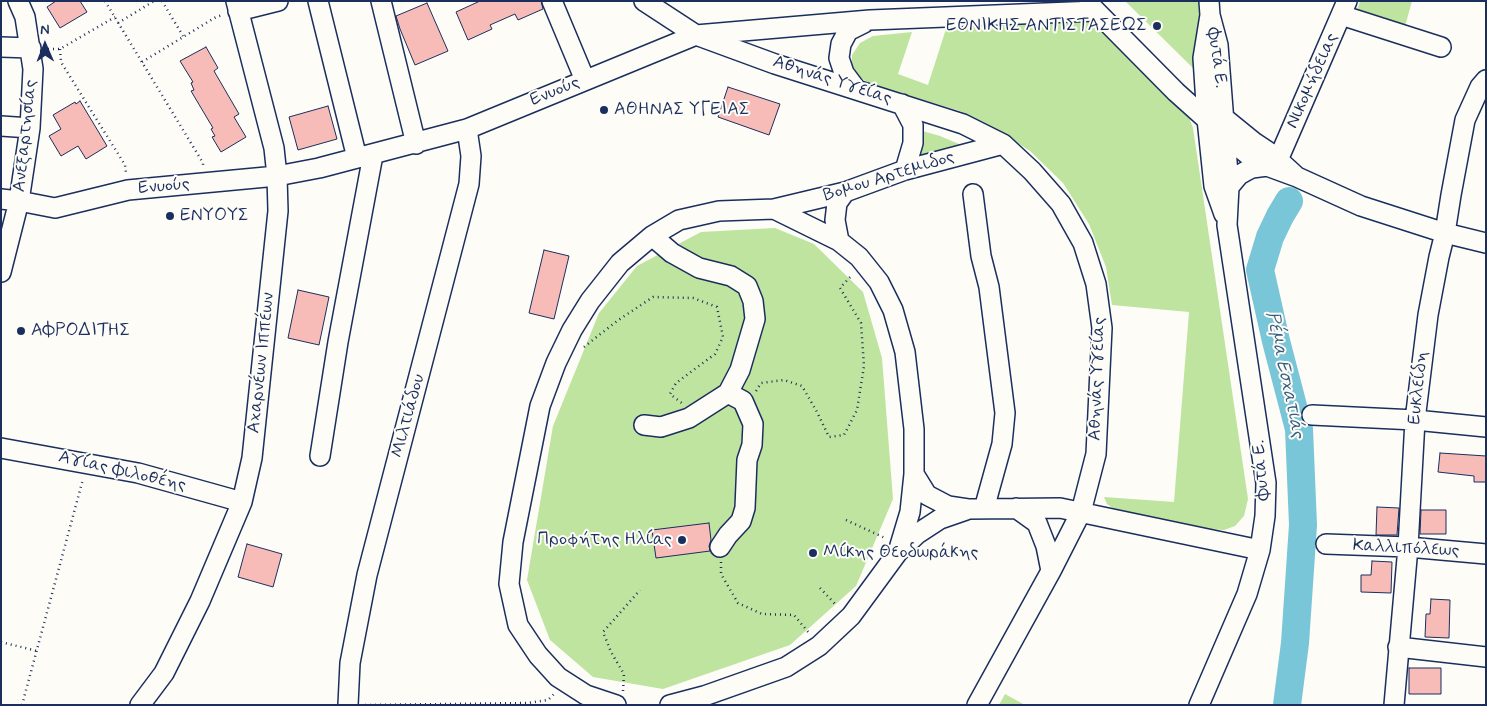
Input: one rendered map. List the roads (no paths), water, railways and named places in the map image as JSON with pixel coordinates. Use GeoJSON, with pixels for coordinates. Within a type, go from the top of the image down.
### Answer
{"type":"FeatureCollection","features":[{"type":"Feature","properties":{"kind":"street","name":"Ανεξαρτησίας"},"geometry":{"type":"LineString","coordinates":[[1,272],[10,200],[30,128],[33,69],[31,48],[24,17],[18,1]]}},
{"type":"Feature","properties":{"kind":"street"},"geometry":{"type":"LineString","coordinates":[[237,6],[278,1]]}},
{"type":"Feature","properties":{"kind":"street"},"geometry":{"type":"LineString","coordinates":[[318,1],[365,156],[320,456]]}},
{"type":"Feature","properties":{"kind":"street"},"geometry":{"type":"LineString","coordinates":[[381,1],[416,144]]}},
{"type":"Feature","properties":{"kind":"street"},"geometry":{"type":"LineString","coordinates":[[552,1],[585,80]]}},
{"type":"Feature","properties":{"kind":"street","name":"Αθηνάς Υγείας"},"geometry":{"type":"LineString","coordinates":[[644,1],[696,35],[775,64],[963,124],[1003,144],[1032,170],[1060,204],[1083,243],[1096,284],[1102,328],[1096,454],[1081,512],[1051,571],[977,705]]}},
{"type":"Feature","properties":{"kind":"street","name":"Αχαρνέων Ιππέων"},"geometry":{"type":"LineString","coordinates":[[140,705],[164,673],[184,636],[242,502],[252,458],[278,211],[277,176],[274,148],[237,6]]}},
{"type":"Feature","properties":{"kind":"street"},"geometry":{"type":"LineString","coordinates":[[1091,6],[1176,92],[1272,163],[1361,206],[1445,233],[1486,243]]}},
{"type":"Feature","properties":{"kind":"street","name":"Ενυούς"},"geometry":{"type":"LineString","coordinates":[[10,200],[55,208],[128,190],[277,176],[416,144],[467,129],[696,35],[870,20],[1091,6]]}},
{"type":"Feature","properties":{"kind":"street","name":"Φυτά Ε."},"geometry":{"type":"LineString","coordinates":[[1198,705],[1247,594],[1260,550],[1265,516],[1266,483],[1227,225],[1214,186],[1218,124],[1218,45],[1210,8]]}},
{"type":"Feature","properties":{"kind":"street"},"geometry":{"type":"LineString","coordinates":[[1344,8],[1441,47]]}},
{"type":"Feature","properties":{"kind":"street","name":"Νικομήδειας"},"geometry":{"type":"LineString","coordinates":[[1272,163],[1344,8]]}},
{"type":"Feature","properties":{"kind":"street"},"geometry":{"type":"LineString","coordinates":[[856,89],[844,73],[839,58],[841,44],[848,31],[870,20]]}},
{"type":"Feature","properties":{"kind":"street"},"geometry":{"type":"LineString","coordinates":[[1,47],[31,48]]}},
{"type":"Feature","properties":{"kind":"street","name":"Ευκλείδη"},"geometry":{"type":"LineString","coordinates":[[1394,705],[1408,547],[1415,420],[1428,315],[1465,120],[1480,87],[1486,80]]}},
{"type":"Feature","properties":{"kind":"street"},"geometry":{"type":"LineString","coordinates":[[902,104],[913,124],[913,143],[905,170]]}},
{"type":"Feature","properties":{"kind":"street","name":"Φυτά Ε."},"geometry":{"type":"LineString","coordinates":[[1218,124],[1229,188],[1227,225]]}},
{"type":"Feature","properties":{"kind":"street"},"geometry":{"type":"LineString","coordinates":[[1,126],[30,128]]}},
{"type":"Feature","properties":{"kind":"street","name":"Μιλτιάδου"},"geometry":{"type":"LineString","coordinates":[[348,705],[350,663],[367,575],[469,184],[471,156],[467,129]]}},
{"type":"Feature","properties":{"kind":"street","name":"Βομου Αρτεμιδος"},"geometry":{"type":"LineString","coordinates":[[620,701],[586,695],[558,677],[538,655],[518,625],[509,584],[513,542],[540,406],[556,363],[572,330],[590,301],[620,263],[652,236],[679,220],[719,211],[774,209],[845,192],[905,170],[1003,144]]}},
{"type":"Feature","properties":{"kind":"street"},"geometry":{"type":"LineString","coordinates":[[1229,188],[1239,174],[1272,163]]}},
{"type":"Feature","properties":{"kind":"street"},"geometry":{"type":"LineString","coordinates":[[839,240],[835,220],[837,203],[845,192]]}},
{"type":"Feature","properties":{"kind":"street"},"geometry":{"type":"LineString","coordinates":[[973,194],[981,256],[989,287],[1005,413],[1002,444],[976,509]]}},
{"type":"Feature","properties":{"kind":"street"},"geometry":{"type":"LineString","coordinates":[[670,705],[704,696],[786,667],[819,646],[849,618],[876,583],[899,548],[910,512],[914,474],[914,430],[905,352],[893,310],[879,282],[863,262],[839,240],[774,209]]}},
{"type":"Feature","properties":{"kind":"street"},"geometry":{"type":"LineString","coordinates":[[644,425],[661,426],[673,424],[695,414],[728,393],[740,370],[755,319],[753,300],[746,286],[731,276],[699,268],[672,253],[652,236]]}},
{"type":"Feature","properties":{"kind":"street"},"geometry":{"type":"LineString","coordinates":[[720,547],[741,520],[745,508],[747,460],[752,444],[753,424],[743,402],[728,393]]}},
{"type":"Feature","properties":{"kind":"street"},"geometry":{"type":"LineString","coordinates":[[1312,415],[1415,420],[1486,427]]}},
{"type":"Feature","properties":{"kind":"street","name":"Αγίας Φιλοθέης"},"geometry":{"type":"LineString","coordinates":[[1,448],[138,472],[242,502]]}},
{"type":"Feature","properties":{"kind":"street"},"geometry":{"type":"LineString","coordinates":[[914,474],[928,495],[948,506],[976,509],[1060,508],[1260,550]]}},
{"type":"Feature","properties":{"kind":"street"},"geometry":{"type":"LineString","coordinates":[[1016,508],[1037,523],[1046,546],[1051,571]]}},
{"type":"Feature","properties":{"kind":"street"},"geometry":{"type":"LineString","coordinates":[[899,548],[916,534],[940,519],[976,509]]}},
{"type":"Feature","properties":{"kind":"street","name":"Καλλιπόλεως"},"geometry":{"type":"LineString","coordinates":[[1326,544],[1408,547],[1486,554]]}},
{"type":"Feature","properties":{"kind":"street"},"geometry":{"type":"LineString","coordinates":[[1398,647],[1486,657]]}},
{"type":"Feature","properties":{"kind":"waterway","name":"Ρέμα Εσχατιάς"},"geometry":{"type":"LineString","coordinates":[[1287,705],[1295,643],[1303,525],[1299,429],[1260,270],[1270,237],[1289,201]]}},
{"type":"Feature","properties":{"kind":"place","name":"ΕΘΝΙΚΗΣ ΑΝΤΙΣΤΑΣΕΩΣ"},"geometry":{"type":"Point","coordinates":[1157,26]}},
{"type":"Feature","properties":{"kind":"place","name":"ΑΘΗΝΑΣ ΥΓΕΙΑΣ"},"geometry":{"type":"Point","coordinates":[604,110]}},
{"type":"Feature","properties":{"kind":"place","name":"ΕΝΥΟΥΣ"},"geometry":{"type":"Point","coordinates":[170,216]}},
{"type":"Feature","properties":{"kind":"place","name":"ΑΦΡΟΔΙΤΗΣ"},"geometry":{"type":"Point","coordinates":[21,331]}},
{"type":"Feature","properties":{"kind":"place","name":"Προφήτης Ηλίας"},"geometry":{"type":"Point","coordinates":[682,540]}},
{"type":"Feature","properties":{"kind":"place","name":"Μίκης Θεοδωράκης"},"geometry":{"type":"Point","coordinates":[813,553]}}]}
